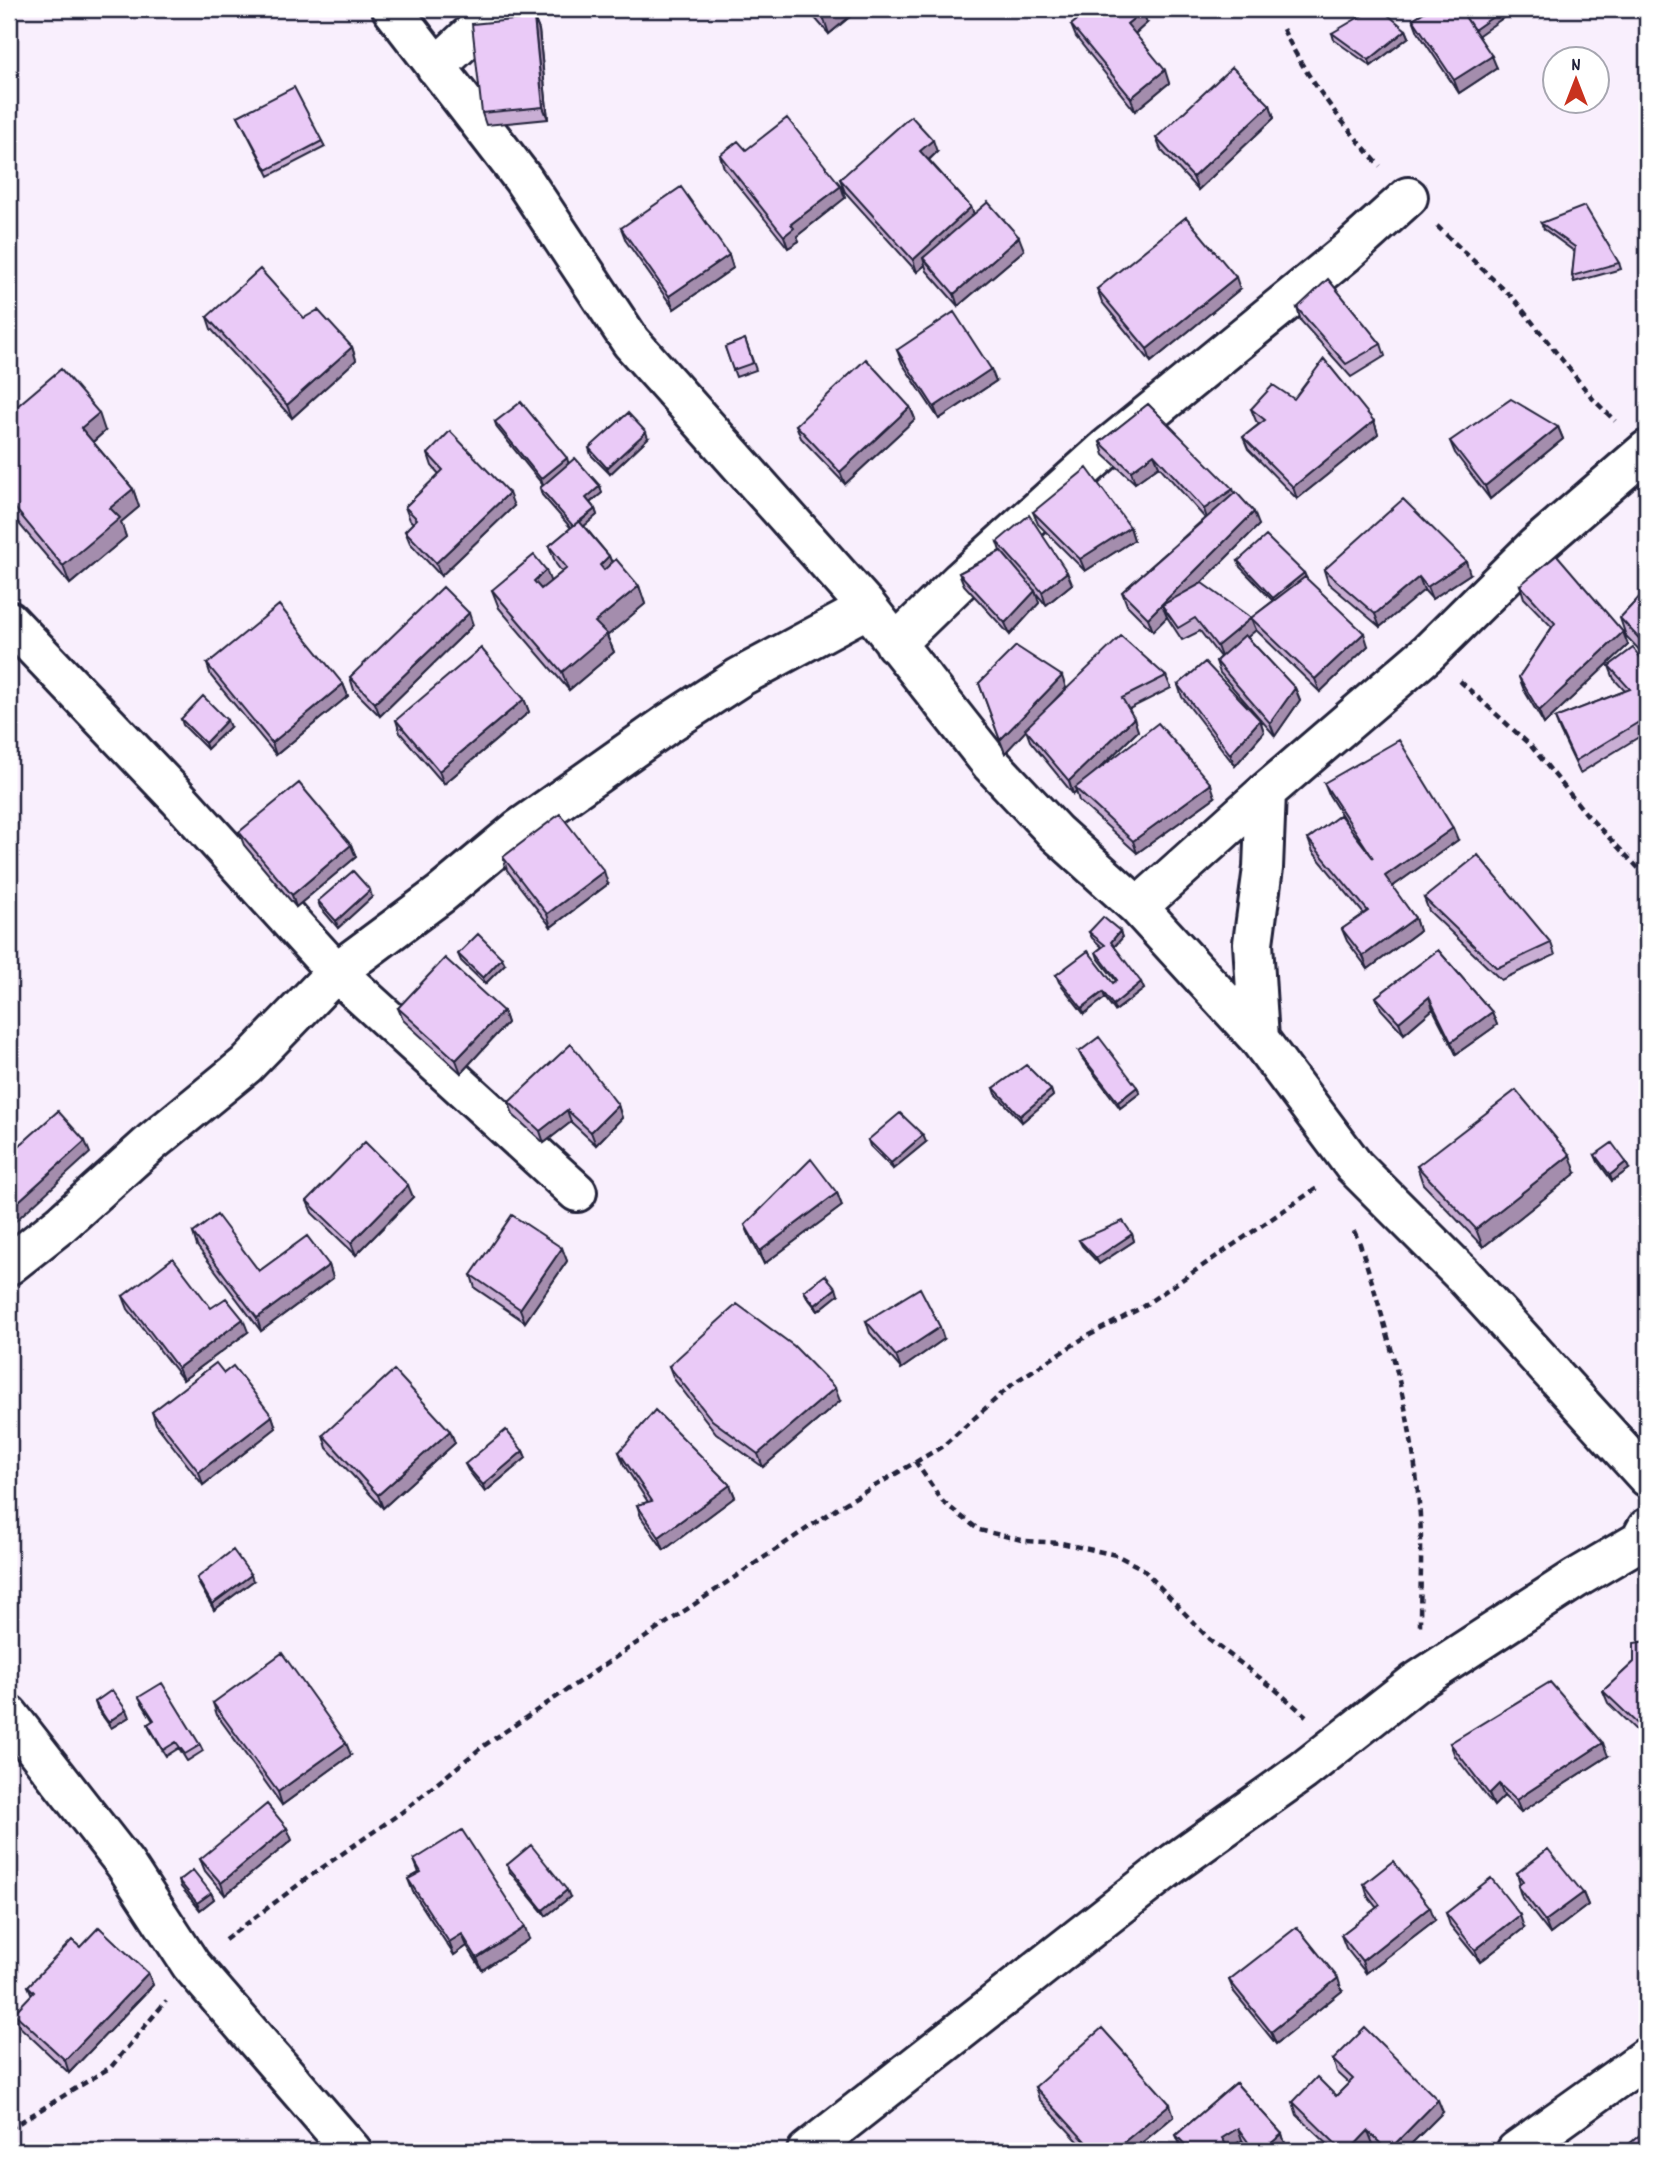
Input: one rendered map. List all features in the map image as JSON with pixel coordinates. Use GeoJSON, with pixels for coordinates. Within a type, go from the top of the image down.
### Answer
{"type":"FeatureCollection","features":[{"type":"Feature","properties":{"kind":"street"},"geometry":{"type":"LineString","coordinates":[[392,9],[523,179],[631,342],[868,608],[991,764],[1055,832],[1138,908],[1259,1039],[1354,1166],[1463,1275],[1647,1478]]}},
{"type":"Feature","properties":{"kind":"street"},"geometry":{"type":"LineString","coordinates":[[436,67],[498,9]]}},
{"type":"Feature","properties":{"kind":"street"},"geometry":{"type":"LineString","coordinates":[[895,644],[961,580],[1107,449],[1346,253],[1408,197]]}},
{"type":"Feature","properties":{"kind":"street"},"geometry":{"type":"LineString","coordinates":[[1138,908],[1266,792],[1429,652],[1536,546],[1646,451]]}},
{"type":"Feature","properties":{"kind":"street"},"geometry":{"type":"LineString","coordinates":[[9,1265],[61,1224],[152,1142],[246,1065],[336,972],[441,894],[519,830],[668,723],[762,665],[868,608]]}},
{"type":"Feature","properties":{"kind":"street"},"geometry":{"type":"LineString","coordinates":[[9,621],[179,799],[336,972],[577,1192]]}},
{"type":"Feature","properties":{"kind":"street"},"geometry":{"type":"LineString","coordinates":[[1259,1039],[1252,943],[1263,868],[1266,792]]}},
{"type":"Feature","properties":{"kind":"street"},"geometry":{"type":"LineString","coordinates":[[807,2151],[1174,1863],[1304,1771],[1415,1683],[1575,1579],[1640,1541],[1647,1528]]}},
{"type":"Feature","properties":{"kind":"street"},"geometry":{"type":"LineString","coordinates":[[9,1715],[125,1864],[191,1965],[352,2151]]}},
{"type":"Feature","properties":{"kind":"street"},"geometry":{"type":"LineString","coordinates":[[1516,2151],[1647,2057]]}},
{"type":"Feature","properties":{"kind":"path"},"geometry":{"type":"LineString","coordinates":[[1283,29],[1299,62],[1355,138],[1408,197],[1514,299],[1593,399],[1646,451]]}},
{"type":"Feature","properties":{"kind":"path"},"geometry":{"type":"LineString","coordinates":[[1429,652],[1531,746],[1588,816],[1647,877]]}},
{"type":"Feature","properties":{"kind":"path"},"geometry":{"type":"LineString","coordinates":[[9,2129],[111,2067],[160,2009],[191,1965],[310,1876],[402,1812],[482,1747],[816,1522],[943,1446],[1015,1382],[1084,1338],[1139,1309],[1252,1231],[1354,1166]]}},
{"type":"Feature","properties":{"kind":"path"},"geometry":{"type":"LineString","coordinates":[[1350,1223],[1360,1244],[1392,1349],[1414,1459],[1419,1506],[1420,1557],[1420,1635],[1415,1683]]}},
{"type":"Feature","properties":{"kind":"path"},"geometry":{"type":"LineString","coordinates":[[915,1461],[943,1503],[979,1530],[1026,1541],[1061,1544],[1116,1555],[1143,1569],[1209,1639],[1276,1689],[1337,1744]]}},
{"type":"Feature","properties":{"kind":"building"},"geometry":{"type":"Polygon","coordinates":[[[816,9],[831,9],[823,16],[816,9]]]}},
{"type":"Feature","properties":{"kind":"building"},"geometry":{"type":"Polygon","coordinates":[[[1091,9],[1143,11],[1127,24],[1165,70],[1131,98],[1071,25],[1091,9]]]}},
{"type":"Feature","properties":{"kind":"building"},"geometry":{"type":"Polygon","coordinates":[[[1373,9],[1381,9],[1406,30],[1369,60],[1332,33],[1373,9]]]}},
{"type":"Feature","properties":{"kind":"building"},"geometry":{"type":"Polygon","coordinates":[[[1429,9],[1460,9],[1492,56],[1454,80],[1413,19],[1429,9]]]}},
{"type":"Feature","properties":{"kind":"building"},"geometry":{"type":"Polygon","coordinates":[[[1460,9],[1504,9],[1474,30],[1460,9]]]}},
{"type":"Feature","properties":{"kind":"building"},"geometry":{"type":"Polygon","coordinates":[[[534,18],[543,107],[482,113],[472,24],[534,18]]]}},
{"type":"Feature","properties":{"kind":"building"},"geometry":{"type":"Polygon","coordinates":[[[1232,67],[1270,105],[1193,177],[1156,138],[1232,67]]]}},
{"type":"Feature","properties":{"kind":"building"},"geometry":{"type":"Polygon","coordinates":[[[294,87],[322,141],[267,170],[238,116],[294,87]]]}},
{"type":"Feature","properties":{"kind":"building"},"geometry":{"type":"Polygon","coordinates":[[[911,116],[933,140],[920,151],[971,207],[913,260],[840,179],[911,116]]]}},
{"type":"Feature","properties":{"kind":"building"},"geometry":{"type":"Polygon","coordinates":[[[787,118],[841,186],[791,224],[794,228],[784,236],[720,155],[738,141],[746,150],[787,118]]]}},
{"type":"Feature","properties":{"kind":"building"},"geometry":{"type":"Polygon","coordinates":[[[681,187],[729,255],[669,296],[621,228],[681,187]]]}},
{"type":"Feature","properties":{"kind":"building"},"geometry":{"type":"Polygon","coordinates":[[[988,202],[1019,237],[954,294],[923,258],[988,202]]]}},
{"type":"Feature","properties":{"kind":"building"},"geometry":{"type":"Polygon","coordinates":[[[1585,206],[1619,263],[1572,276],[1575,247],[1541,223],[1585,206]]]}},
{"type":"Feature","properties":{"kind":"building"},"geometry":{"type":"Polygon","coordinates":[[[1186,217],[1236,277],[1147,349],[1097,289],[1186,217]]]}},
{"type":"Feature","properties":{"kind":"building"},"geometry":{"type":"Polygon","coordinates":[[[260,269],[304,318],[318,310],[352,347],[287,405],[207,317],[260,269]]]}},
{"type":"Feature","properties":{"kind":"building"},"geometry":{"type":"Polygon","coordinates":[[[1328,279],[1381,344],[1346,364],[1297,308],[1328,279]]]}},
{"type":"Feature","properties":{"kind":"building"},"geometry":{"type":"Polygon","coordinates":[[[954,312],[991,369],[934,407],[897,350],[954,312]]]}},
{"type":"Feature","properties":{"kind":"building"},"geometry":{"type":"Polygon","coordinates":[[[745,339],[753,363],[733,370],[725,347],[745,339]]]}},
{"type":"Feature","properties":{"kind":"building"},"geometry":{"type":"Polygon","coordinates":[[[866,359],[910,407],[840,472],[796,425],[866,359]]]}},
{"type":"Feature","properties":{"kind":"building"},"geometry":{"type":"Polygon","coordinates":[[[1324,359],[1374,421],[1293,487],[1243,437],[1265,420],[1251,409],[1273,385],[1294,399],[1324,359]]]}},
{"type":"Feature","properties":{"kind":"building"},"geometry":{"type":"Polygon","coordinates":[[[61,369],[99,413],[81,428],[133,489],[110,508],[120,518],[63,566],[9,501],[9,413],[61,369]]]}},
{"type":"Feature","properties":{"kind":"building"},"geometry":{"type":"Polygon","coordinates":[[[1511,399],[1558,427],[1485,486],[1450,441],[1511,399]]]}},
{"type":"Feature","properties":{"kind":"building"},"geometry":{"type":"Polygon","coordinates":[[[521,402],[567,458],[541,479],[495,422],[521,402]]]}},
{"type":"Feature","properties":{"kind":"building"},"geometry":{"type":"Polygon","coordinates":[[[1148,404],[1233,489],[1204,509],[1154,454],[1131,471],[1100,442],[1148,404]]]}},
{"type":"Feature","properties":{"kind":"building"},"geometry":{"type":"Polygon","coordinates":[[[628,413],[646,432],[607,468],[589,448],[628,413]]]}},
{"type":"Feature","properties":{"kind":"building"},"geometry":{"type":"Polygon","coordinates":[[[450,431],[509,493],[436,563],[405,531],[417,519],[405,507],[443,470],[428,454],[450,431]]]}},
{"type":"Feature","properties":{"kind":"building"},"geometry":{"type":"Polygon","coordinates":[[[575,458],[600,486],[586,498],[595,509],[573,526],[540,488],[575,458]]]}},
{"type":"Feature","properties":{"kind":"building"},"geometry":{"type":"Polygon","coordinates":[[[1087,468],[1130,527],[1080,559],[1033,512],[1087,468]]]}},
{"type":"Feature","properties":{"kind":"building"},"geometry":{"type":"Polygon","coordinates":[[[1236,492],[1254,512],[1148,618],[1122,592],[1236,492]]]}},
{"type":"Feature","properties":{"kind":"building"},"geometry":{"type":"Polygon","coordinates":[[[1403,499],[1466,561],[1427,587],[1419,577],[1375,614],[1324,570],[1403,499]]]}},
{"type":"Feature","properties":{"kind":"building"},"geometry":{"type":"Polygon","coordinates":[[[1029,515],[1067,572],[1042,592],[997,542],[1029,515]]]}},
{"type":"Feature","properties":{"kind":"building"},"geometry":{"type":"Polygon","coordinates":[[[579,521],[609,556],[600,565],[604,570],[616,559],[639,586],[595,622],[607,634],[562,672],[492,590],[534,555],[546,570],[534,581],[541,589],[567,568],[549,546],[579,521]]]}},
{"type":"Feature","properties":{"kind":"building"},"geometry":{"type":"Polygon","coordinates":[[[1266,536],[1304,573],[1273,598],[1238,561],[1266,536]]]}},
{"type":"Feature","properties":{"kind":"building"},"geometry":{"type":"Polygon","coordinates":[[[1001,551],[1035,591],[1005,623],[959,573],[1001,551]]]}},
{"type":"Feature","properties":{"kind":"building"},"geometry":{"type":"Polygon","coordinates":[[[1557,555],[1623,632],[1539,711],[1519,677],[1555,623],[1520,585],[1557,555]]]}},
{"type":"Feature","properties":{"kind":"building"},"geometry":{"type":"Polygon","coordinates":[[[1305,577],[1364,633],[1315,679],[1251,618],[1305,577]]]}},
{"type":"Feature","properties":{"kind":"building"},"geometry":{"type":"Polygon","coordinates":[[[1202,583],[1251,618],[1217,646],[1195,618],[1178,628],[1162,605],[1202,583]]]}},
{"type":"Feature","properties":{"kind":"building"},"geometry":{"type":"Polygon","coordinates":[[[443,587],[469,613],[375,703],[350,677],[443,587]]]}},
{"type":"Feature","properties":{"kind":"building"},"geometry":{"type":"Polygon","coordinates":[[[1647,589],[1647,647],[1620,618],[1647,589]]]}},
{"type":"Feature","properties":{"kind":"building"},"geometry":{"type":"Polygon","coordinates":[[[279,605],[343,684],[272,743],[207,664],[279,605]]]}},
{"type":"Feature","properties":{"kind":"building"},"geometry":{"type":"Polygon","coordinates":[[[1245,635],[1295,688],[1270,723],[1216,661],[1245,635]]]}},
{"type":"Feature","properties":{"kind":"building"},"geometry":{"type":"Polygon","coordinates":[[[1121,636],[1166,676],[1122,698],[1134,718],[1069,781],[1025,729],[1121,636]]]}},
{"type":"Feature","properties":{"kind":"building"},"geometry":{"type":"Polygon","coordinates":[[[1016,646],[1062,676],[1000,740],[979,683],[1016,646]]]}},
{"type":"Feature","properties":{"kind":"building"},"geometry":{"type":"Polygon","coordinates":[[[481,648],[524,699],[439,771],[396,720],[481,648]]]}},
{"type":"Feature","properties":{"kind":"building"},"geometry":{"type":"Polygon","coordinates":[[[1633,648],[1647,666],[1647,717],[1575,761],[1555,718],[1630,689],[1609,666],[1633,648]]]}},
{"type":"Feature","properties":{"kind":"building"},"geometry":{"type":"Polygon","coordinates":[[[1205,662],[1260,720],[1230,754],[1178,685],[1205,662]]]}},
{"type":"Feature","properties":{"kind":"building"},"geometry":{"type":"Polygon","coordinates":[[[203,696],[227,720],[205,743],[181,719],[203,696]]]}},
{"type":"Feature","properties":{"kind":"building"},"geometry":{"type":"Polygon","coordinates":[[[1158,723],[1211,784],[1133,841],[1075,788],[1158,723]]]}},
{"type":"Feature","properties":{"kind":"building"},"geometry":{"type":"Polygon","coordinates":[[[1399,740],[1453,828],[1385,876],[1415,918],[1363,956],[1342,929],[1368,911],[1308,839],[1340,815],[1373,858],[1324,783],[1399,740]]]}},
{"type":"Feature","properties":{"kind":"building"},"geometry":{"type":"Polygon","coordinates":[[[299,783],[351,845],[292,895],[239,832],[299,783]]]}},
{"type":"Feature","properties":{"kind":"building"},"geometry":{"type":"Polygon","coordinates":[[[560,814],[604,871],[547,914],[503,857],[560,814]]]}},
{"type":"Feature","properties":{"kind":"building"},"geometry":{"type":"Polygon","coordinates":[[[1478,855],[1551,943],[1497,968],[1424,898],[1478,855]]]}},
{"type":"Feature","properties":{"kind":"building"},"geometry":{"type":"Polygon","coordinates":[[[353,871],[370,890],[336,921],[318,901],[353,871]]]}},
{"type":"Feature","properties":{"kind":"building"},"geometry":{"type":"Polygon","coordinates":[[[1103,917],[1120,931],[1111,942],[1141,982],[1113,1005],[1103,992],[1082,1008],[1056,975],[1088,951],[1113,983],[1117,980],[1096,952],[1105,945],[1089,932],[1103,917]]]}},
{"type":"Feature","properties":{"kind":"building"},"geometry":{"type":"Polygon","coordinates":[[[478,934],[502,958],[483,978],[458,954],[478,934]]]}},
{"type":"Feature","properties":{"kind":"building"},"geometry":{"type":"Polygon","coordinates":[[[1438,950],[1492,1012],[1451,1042],[1429,997],[1399,1022],[1376,997],[1438,950]]]}},
{"type":"Feature","properties":{"kind":"building"},"geometry":{"type":"Polygon","coordinates":[[[445,958],[503,1011],[456,1060],[398,1008],[445,958]]]}},
{"type":"Feature","properties":{"kind":"building"},"geometry":{"type":"Polygon","coordinates":[[[1099,1037],[1137,1087],[1118,1102],[1079,1052],[1099,1037]]]}},
{"type":"Feature","properties":{"kind":"building"},"geometry":{"type":"Polygon","coordinates":[[[571,1044],[618,1105],[591,1132],[567,1110],[540,1131],[509,1102],[571,1044]]]}},
{"type":"Feature","properties":{"kind":"building"},"geometry":{"type":"Polygon","coordinates":[[[1026,1065],[1051,1090],[1020,1116],[994,1088],[1026,1065]]]}},
{"type":"Feature","properties":{"kind":"building"},"geometry":{"type":"Polygon","coordinates":[[[1516,1090],[1570,1155],[1476,1229],[1417,1166],[1516,1090]]]}},
{"type":"Feature","properties":{"kind":"building"},"geometry":{"type":"Polygon","coordinates":[[[58,1111],[85,1141],[9,1210],[9,1155],[58,1111]]]}},
{"type":"Feature","properties":{"kind":"building"},"geometry":{"type":"Polygon","coordinates":[[[900,1113],[923,1135],[891,1163],[868,1140],[900,1113]]]}},
{"type":"Feature","properties":{"kind":"building"},"geometry":{"type":"Polygon","coordinates":[[[365,1142],[408,1185],[351,1243],[307,1201],[365,1142]]]}},
{"type":"Feature","properties":{"kind":"building"},"geometry":{"type":"Polygon","coordinates":[[[1612,1143],[1626,1162],[1610,1175],[1595,1155],[1612,1143]]]}},
{"type":"Feature","properties":{"kind":"building"},"geometry":{"type":"Polygon","coordinates":[[[811,1159],[837,1193],[760,1251],[745,1225],[811,1159]]]}},
{"type":"Feature","properties":{"kind":"building"},"geometry":{"type":"Polygon","coordinates":[[[217,1215],[259,1271],[307,1236],[329,1265],[257,1318],[193,1233],[217,1215]]]}},
{"type":"Feature","properties":{"kind":"building"},"geometry":{"type":"Polygon","coordinates":[[[512,1215],[562,1248],[520,1309],[471,1275],[512,1215]]]}},
{"type":"Feature","properties":{"kind":"building"},"geometry":{"type":"Polygon","coordinates":[[[1123,1221],[1132,1234],[1096,1258],[1079,1240],[1123,1221]]]}},
{"type":"Feature","properties":{"kind":"building"},"geometry":{"type":"Polygon","coordinates":[[[173,1258],[211,1308],[226,1298],[243,1319],[178,1368],[123,1296],[173,1258]]]}},
{"type":"Feature","properties":{"kind":"building"},"geometry":{"type":"Polygon","coordinates":[[[825,1275],[836,1288],[815,1305],[804,1291],[825,1275]]]}},
{"type":"Feature","properties":{"kind":"building"},"geometry":{"type":"Polygon","coordinates":[[[920,1288],[940,1327],[896,1356],[866,1321],[920,1288]]]}},
{"type":"Feature","properties":{"kind":"building"},"geometry":{"type":"Polygon","coordinates":[[[737,1304],[794,1346],[835,1388],[758,1454],[712,1420],[669,1366],[737,1304]]]}},
{"type":"Feature","properties":{"kind":"building"},"geometry":{"type":"Polygon","coordinates":[[[216,1363],[224,1373],[233,1366],[272,1416],[199,1472],[152,1412],[216,1363]]]}},
{"type":"Feature","properties":{"kind":"building"},"geometry":{"type":"Polygon","coordinates":[[[394,1370],[450,1431],[378,1495],[323,1435],[394,1370]]]}},
{"type":"Feature","properties":{"kind":"building"},"geometry":{"type":"Polygon","coordinates":[[[655,1410],[730,1485],[659,1537],[637,1505],[652,1501],[619,1452],[655,1410]]]}},
{"type":"Feature","properties":{"kind":"building"},"geometry":{"type":"Polygon","coordinates":[[[506,1430],[523,1451],[483,1485],[465,1464],[506,1430]]]}},
{"type":"Feature","properties":{"kind":"building"},"geometry":{"type":"Polygon","coordinates":[[[233,1550],[251,1575],[212,1604],[197,1578],[233,1550]]]}},
{"type":"Feature","properties":{"kind":"building"},"geometry":{"type":"Polygon","coordinates":[[[1647,1641],[1647,1733],[1603,1691],[1634,1662],[1634,1643],[1647,1641]]]}},
{"type":"Feature","properties":{"kind":"building"},"geometry":{"type":"Polygon","coordinates":[[[282,1653],[346,1743],[278,1792],[213,1703],[282,1653]]]}},
{"type":"Feature","properties":{"kind":"building"},"geometry":{"type":"Polygon","coordinates":[[[1550,1682],[1603,1743],[1516,1800],[1499,1784],[1489,1794],[1450,1743],[1550,1682]]]}},
{"type":"Feature","properties":{"kind":"building"},"geometry":{"type":"Polygon","coordinates":[[[162,1683],[200,1745],[185,1754],[176,1742],[163,1750],[148,1724],[154,1720],[139,1697],[162,1683]]]}},
{"type":"Feature","properties":{"kind":"building"},"geometry":{"type":"Polygon","coordinates":[[[112,1690],[126,1710],[108,1722],[95,1702],[112,1690]]]}},
{"type":"Feature","properties":{"kind":"building"},"geometry":{"type":"Polygon","coordinates":[[[267,1804],[287,1828],[221,1883],[200,1859],[267,1804]]]}},
{"type":"Feature","properties":{"kind":"building"},"geometry":{"type":"Polygon","coordinates":[[[462,1830],[525,1927],[477,1958],[462,1934],[449,1942],[408,1879],[421,1872],[414,1860],[462,1830]]]}},
{"type":"Feature","properties":{"kind":"building"},"geometry":{"type":"Polygon","coordinates":[[[531,1845],[567,1890],[543,1910],[507,1865],[531,1845]]]}},
{"type":"Feature","properties":{"kind":"building"},"geometry":{"type":"Polygon","coordinates":[[[1548,1849],[1583,1893],[1545,1921],[1518,1886],[1523,1881],[1517,1873],[1548,1849]]]}},
{"type":"Feature","properties":{"kind":"building"},"geometry":{"type":"Polygon","coordinates":[[[1393,1861],[1430,1907],[1362,1961],[1341,1935],[1380,1905],[1364,1884],[1393,1861]]]}},
{"type":"Feature","properties":{"kind":"building"},"geometry":{"type":"Polygon","coordinates":[[[193,1870],[211,1893],[197,1903],[179,1881],[193,1870]]]}},
{"type":"Feature","properties":{"kind":"building"},"geometry":{"type":"Polygon","coordinates":[[[1491,1878],[1520,1915],[1475,1950],[1446,1913],[1491,1878]]]}},
{"type":"Feature","properties":{"kind":"building"},"geometry":{"type":"Polygon","coordinates":[[[99,1927],[148,1973],[65,2060],[14,2013],[34,1992],[28,1986],[72,1940],[80,1947],[99,1927]]]}},
{"type":"Feature","properties":{"kind":"building"},"geometry":{"type":"Polygon","coordinates":[[[1297,1927],[1338,1978],[1271,2032],[1229,1980],[1297,1927]]]}},
{"type":"Feature","properties":{"kind":"building"},"geometry":{"type":"Polygon","coordinates":[[[1102,2028],[1170,2104],[1113,2151],[1094,2151],[1035,2087],[1102,2028]]]}},
{"type":"Feature","properties":{"kind":"building"},"geometry":{"type":"Polygon","coordinates":[[[1365,2028],[1438,2100],[1388,2151],[1368,2131],[1349,2151],[1343,2151],[1293,2102],[1317,2077],[1336,2096],[1353,2079],[1333,2060],[1365,2028]]]}},
{"type":"Feature","properties":{"kind":"building"},"geometry":{"type":"Polygon","coordinates":[[[1236,2083],[1282,2134],[1262,2151],[1234,2151],[1248,2142],[1238,2128],[1222,2138],[1230,2151],[1191,2151],[1176,2135],[1236,2083]]]}},
{"type":"Feature","properties":{"kind":"building"},"geometry":{"type":"Polygon","coordinates":[[[1647,2129],[1647,2151],[1624,2151],[1623,2149],[1647,2129]]]}}]}
